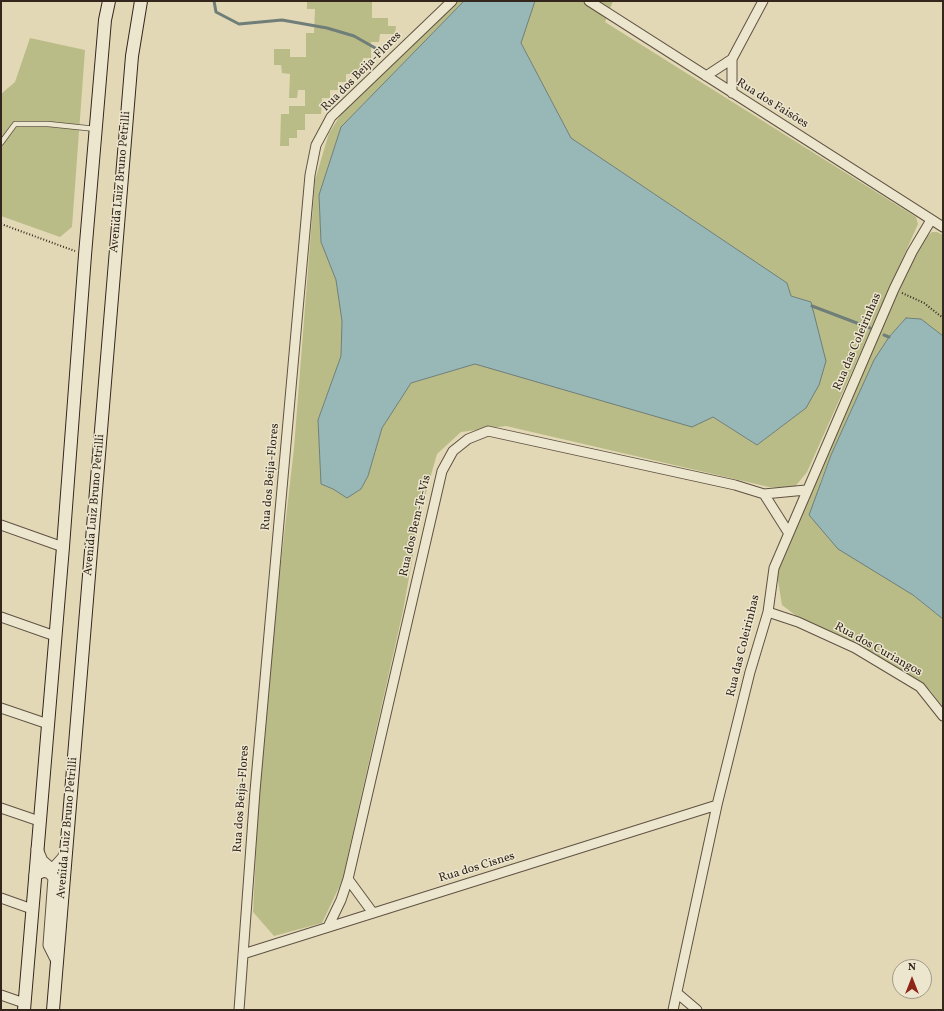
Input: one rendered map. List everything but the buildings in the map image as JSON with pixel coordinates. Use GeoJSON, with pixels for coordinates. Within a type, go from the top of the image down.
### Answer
{"type":"FeatureCollection","features":[{"type":"Feature","properties":{"kind":"main road"},"geometry":{"type":"LineString","coordinates":[[24,1007],[63,547],[85,255],[105,20],[110,1]]}},
{"type":"Feature","properties":{"kind":"main road","name":"Avenida Luiz Bruno Petrilli"},"geometry":{"type":"LineString","coordinates":[[53,1010],[132,56],[141,1]]}},
{"type":"Feature","properties":{"kind":"street","name":"Rua dos Beija-Flores"},"geometry":{"type":"LineString","coordinates":[[239,1010],[254,792],[310,175],[316,145],[330,117],[452,1]]}},
{"type":"Feature","properties":{"kind":"street","name":"Rua dos Faisões"},"geometry":{"type":"LineString","coordinates":[[588,1],[943,227]]}},
{"type":"Feature","properties":{"kind":"street"},"geometry":{"type":"LineString","coordinates":[[732,93],[732,60],[763,1]]}},
{"type":"Feature","properties":{"kind":"street"},"geometry":{"type":"LineString","coordinates":[[706,76],[732,60]]}},
{"type":"Feature","properties":{"kind":"street","name":"Rua das Coleirinhas"},"geometry":{"type":"LineString","coordinates":[[673,1010],[717,805],[750,672],[768,612],[774,568],[806,490],[894,289],[912,252],[931,220]]}},
{"type":"Feature","properties":{"kind":"street","name":"Rua dos Bem-Te-Vis"},"geometry":{"type":"LineString","coordinates":[[328,927],[341,900],[348,879],[442,471],[453,451],[468,439],[488,431],[735,485],[764,494],[806,490]]}},
{"type":"Feature","properties":{"kind":"street"},"geometry":{"type":"LineString","coordinates":[[764,494],[788,532]]}},
{"type":"Feature","properties":{"kind":"street"},"geometry":{"type":"LineString","coordinates":[[1,525],[63,547]]}},
{"type":"Feature","properties":{"kind":"street","name":"Rua dos Curiangos"},"geometry":{"type":"LineString","coordinates":[[768,612],[798,622],[855,648],[920,687],[943,716]]}},
{"type":"Feature","properties":{"kind":"street"},"geometry":{"type":"LineString","coordinates":[[1,617],[55,636]]}},
{"type":"Feature","properties":{"kind":"street"},"geometry":{"type":"LineString","coordinates":[[1,708],[48,724]]}},
{"type":"Feature","properties":{"kind":"street","name":"Rua dos Cisnes"},"geometry":{"type":"LineString","coordinates":[[243,954],[717,805]]}},
{"type":"Feature","properties":{"kind":"street"},"geometry":{"type":"LineString","coordinates":[[1,808],[39,821]]}},
{"type":"Feature","properties":{"kind":"street"},"geometry":{"type":"LineString","coordinates":[[37,849],[42,860],[49,867],[54,868],[63,858],[66,851]]}},
{"type":"Feature","properties":{"kind":"street"},"geometry":{"type":"LineString","coordinates":[[35,874],[44,871],[54,878],[49,945],[57,961]]}},
{"type":"Feature","properties":{"kind":"street"},"geometry":{"type":"LineString","coordinates":[[348,879],[373,913]]}},
{"type":"Feature","properties":{"kind":"street"},"geometry":{"type":"LineString","coordinates":[[1,898],[32,909]]}},
{"type":"Feature","properties":{"kind":"street"},"geometry":{"type":"LineString","coordinates":[[677,993],[697,1010]]}},
{"type":"Feature","properties":{"kind":"street"},"geometry":{"type":"LineString","coordinates":[[1,995],[24,1007]]}},
{"type":"Feature","properties":{"kind":"lane"},"geometry":{"type":"LineString","coordinates":[[1,143],[15,124],[48,124],[96,129]]}},
{"type":"Feature","properties":{"kind":"path"},"geometry":{"type":"LineString","coordinates":[[1,224],[85,255]]}},
{"type":"Feature","properties":{"kind":"path"},"geometry":{"type":"LineString","coordinates":[[894,289],[924,303],[943,318]]}},
{"type":"Feature","properties":{"kind":"green space"},"geometry":{"type":"Polygon","coordinates":[[[307,1],[372,2],[372,18],[388,18],[388,26],[396,26],[395,34],[380,34],[379,42],[371,42],[371,58],[363,58],[363,74],[346,74],[346,82],[338,82],[338,90],[330,90],[330,98],[322,98],[321,114],[305,114],[305,130],[297,130],[297,138],[289,138],[289,146],[280,146],[281,114],[289,114],[289,106],[305,106],[305,90],[298,90],[297,98],[289,98],[290,74],[282,73],[281,65],[274,65],[274,49],[290,49],[290,57],[306,57],[306,33],[314,33],[315,9],[307,9],[307,1]]]}},
{"type":"Feature","properties":{"kind":"green space"},"geometry":{"type":"Polygon","coordinates":[[[457,1],[464,1],[341,127],[319,195],[321,242],[336,280],[342,321],[341,356],[318,420],[321,484],[333,489],[347,498],[361,489],[368,476],[382,428],[411,383],[475,364],[713,417],[757,445],[806,408],[811,302],[791,296],[787,283],[571,138],[521,43],[535,1],[613,1],[605,22],[916,217],[918,224],[807,472],[794,488],[769,487],[506,426],[461,432],[437,454],[421,510],[403,611],[342,881],[322,923],[274,936],[253,912],[259,793],[274,623],[294,448],[315,180],[329,133],[342,113],[457,1]]]}},
{"type":"Feature","properties":{"kind":"green space"},"geometry":{"type":"Polygon","coordinates":[[[30,38],[85,50],[72,227],[60,237],[1,216],[1,94],[15,82],[30,38]]]}},
{"type":"Feature","properties":{"kind":"green space"},"geometry":{"type":"Polygon","coordinates":[[[932,232],[937,232],[943,235],[943,336],[921,319],[906,318],[889,337],[874,360],[820,483],[913,595],[943,619],[943,708],[930,690],[905,672],[799,618],[782,605],[777,575],[789,537],[879,333],[922,241],[932,232]]]}},
{"type":"Feature","properties":{"kind":"water"},"geometry":{"type":"Polygon","coordinates":[[[464,1],[535,1],[521,43],[571,138],[787,283],[791,296],[811,302],[826,361],[819,385],[806,408],[757,445],[713,417],[692,427],[475,364],[411,383],[382,428],[368,476],[361,489],[347,498],[333,489],[321,484],[318,420],[341,356],[342,321],[336,280],[321,242],[319,195],[341,127],[464,1]]]}},
{"type":"Feature","properties":{"kind":"water"},"geometry":{"type":"Polygon","coordinates":[[[906,318],[921,319],[943,336],[943,619],[913,595],[838,549],[809,515],[831,455],[874,360],[889,337],[906,318]]]}},
{"type":"Feature","properties":{"kind":"waterway"},"geometry":{"type":"LineString","coordinates":[[214,1],[216,12],[239,24],[282,20],[327,28],[354,36],[384,53]]}},
{"type":"Feature","properties":{"kind":"waterway"},"geometry":{"type":"LineString","coordinates":[[812,306],[870,328]]}},
{"type":"Feature","properties":{"kind":"waterway"},"geometry":{"type":"LineString","coordinates":[[884,335],[889,337]]}}]}
